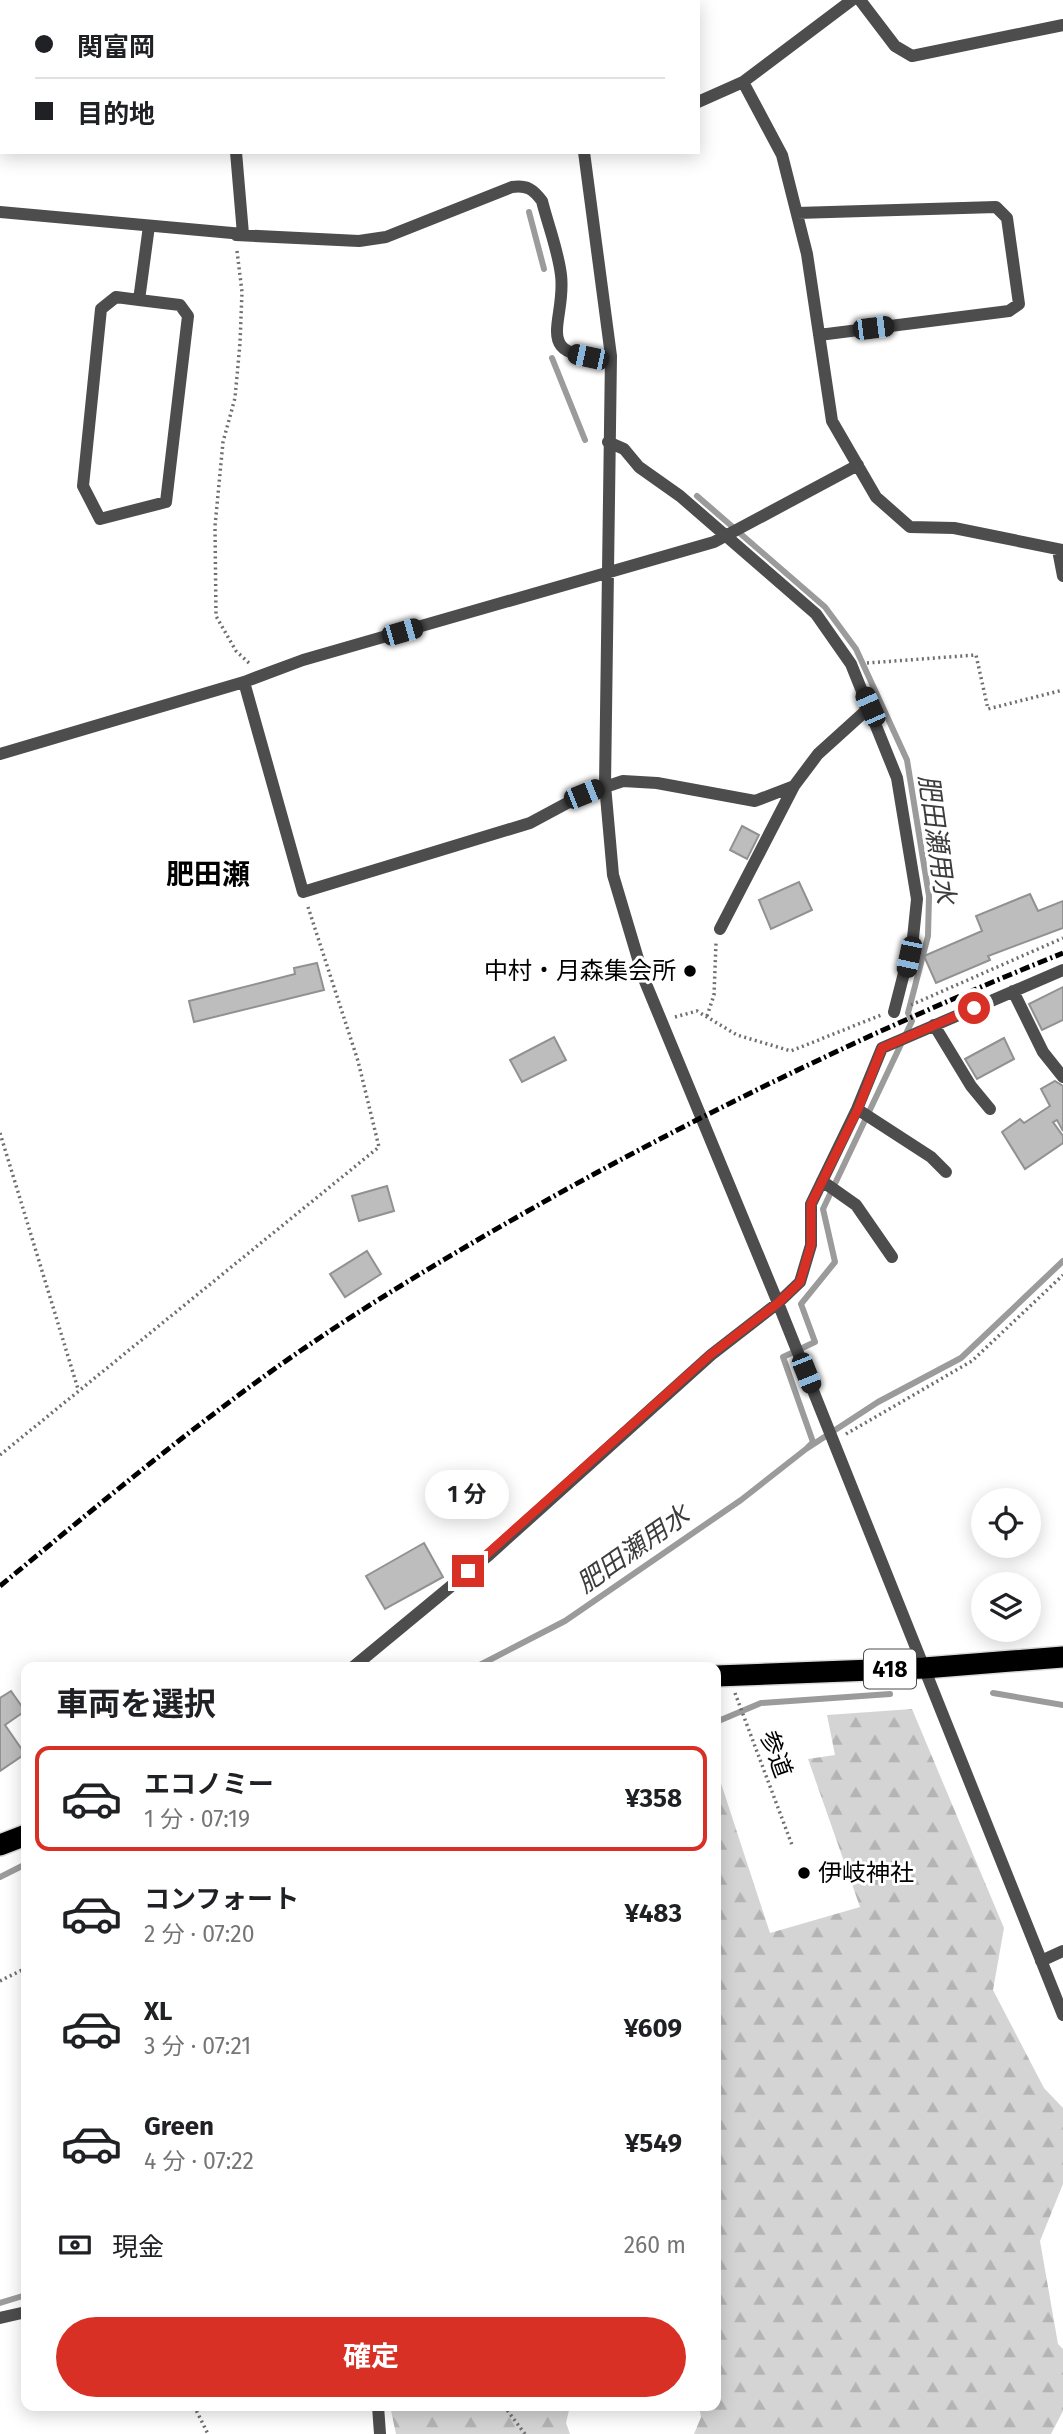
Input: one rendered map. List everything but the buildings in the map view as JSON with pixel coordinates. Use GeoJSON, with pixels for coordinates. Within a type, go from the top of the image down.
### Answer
{"type":"FeatureCollection","features":[{"type":"Feature","properties":{"kind":"highway","name":"418"},"geometry":{"type":"LineString","coordinates":[[722,1675],[924,1668],[1063,1657]]}},
{"type":"Feature","properties":{"kind":"highway"},"geometry":{"type":"LineString","coordinates":[[0,1845],[21,1837]]}},
{"type":"Feature","properties":{"kind":"street"},"geometry":{"type":"LineString","coordinates":[[700,102],[743,82],[852,0]]}},
{"type":"Feature","properties":{"kind":"street"},"geometry":{"type":"LineString","coordinates":[[860,0],[895,46],[912,56],[1063,25]]}},
{"type":"Feature","properties":{"kind":"street"},"geometry":{"type":"LineString","coordinates":[[743,82],[782,155],[807,254],[832,421],[876,497],[910,527],[954,528],[1060,550],[1063,576]]}},
{"type":"Feature","properties":{"kind":"street"},"geometry":{"type":"LineString","coordinates":[[236,154],[239,234]]}},
{"type":"Feature","properties":{"kind":"street"},"geometry":{"type":"LineString","coordinates":[[584,154],[611,356],[606,785],[613,875],[629,933],[662,1021],[1063,2015]]}},
{"type":"Feature","properties":{"kind":"street"},"geometry":{"type":"LineString","coordinates":[[0,212],[359,242],[386,237],[512,187],[524,185],[535,191],[542,201],[561,275],[561,300],[554,328],[561,344],[572,354],[588,357],[611,356]]}},
{"type":"Feature","properties":{"kind":"street"},"geometry":{"type":"LineString","coordinates":[[797,213],[996,207],[1007,218],[1019,304],[1009,311],[819,335]]}},
{"type":"Feature","properties":{"kind":"street"},"geometry":{"type":"LineString","coordinates":[[139,300],[149,226]]}},
{"type":"Feature","properties":{"kind":"street"},"geometry":{"type":"LineString","coordinates":[[116,297],[139,300],[180,305],[188,316],[166,502],[100,519],[83,486],[102,309],[116,297]]}},
{"type":"Feature","properties":{"kind":"street"},"geometry":{"type":"LineString","coordinates":[[608,442],[624,449],[639,467],[680,496],[816,614],[851,664],[897,778],[916,899],[913,937],[894,1013]]}},
{"type":"Feature","properties":{"kind":"street"},"geometry":{"type":"LineString","coordinates":[[0,754],[244,682],[303,660],[727,537],[858,465]]}},
{"type":"Feature","properties":{"kind":"street"},"geometry":{"type":"LineString","coordinates":[[244,682],[303,892],[530,823],[606,785],[623,781],[657,783],[755,801],[794,786]]}},
{"type":"Feature","properties":{"kind":"street"},"geometry":{"type":"LineString","coordinates":[[720,929],[794,786],[818,754],[870,707]]}},
{"type":"Feature","properties":{"kind":"street"},"geometry":{"type":"LineString","coordinates":[[359,1662],[490,1553],[710,1355],[778,1303],[800,1282],[811,1245],[811,1204],[858,1109],[882,1048],[1063,970]]}},
{"type":"Feature","properties":{"kind":"street"},"geometry":{"type":"LineString","coordinates":[[1013,991],[1043,1052],[1063,1077]]}},
{"type":"Feature","properties":{"kind":"street"},"geometry":{"type":"LineString","coordinates":[[934,1025],[990,1109]]}},
{"type":"Feature","properties":{"kind":"street"},"geometry":{"type":"LineString","coordinates":[[858,1109],[931,1157],[946,1172]]}},
{"type":"Feature","properties":{"kind":"street"},"geometry":{"type":"LineString","coordinates":[[822,1181],[856,1205],[892,1257]]}},
{"type":"Feature","properties":{"kind":"street"},"geometry":{"type":"LineString","coordinates":[[1041,1961],[1063,1951]]}},
{"type":"Feature","properties":{"kind":"street"},"geometry":{"type":"LineString","coordinates":[[0,2318],[21,2313]]}},
{"type":"Feature","properties":{"kind":"street"},"geometry":{"type":"LineString","coordinates":[[378,2411],[380,2434]]}},
{"type":"Feature","properties":{"kind":"path"},"geometry":{"type":"LineString","coordinates":[[236,651],[216,616],[215,526],[223,442],[235,398],[240,343],[242,292],[239,234]]}},
{"type":"Feature","properties":{"kind":"path"},"geometry":{"type":"LineString","coordinates":[[851,664],[976,655],[988,709],[1063,690]]}},
{"type":"Feature","properties":{"kind":"path"},"geometry":{"type":"LineString","coordinates":[[0,1455],[379,1147],[358,1061],[303,892]]}},
{"type":"Feature","properties":{"kind":"path"},"geometry":{"type":"LineString","coordinates":[[707,1016],[714,995],[715,950],[720,929]]}},
{"type":"Feature","properties":{"kind":"path"},"geometry":{"type":"LineString","coordinates":[[662,1021],[697,1011],[737,1035],[791,1051],[877,1016],[894,1013],[1063,938]]}},
{"type":"Feature","properties":{"kind":"path"},"geometry":{"type":"LineString","coordinates":[[0,1133],[78,1389]]}},
{"type":"Feature","properties":{"kind":"path"},"geometry":{"type":"LineString","coordinates":[[834,1442],[863,1422],[972,1361],[1063,1275]]}},
{"type":"Feature","properties":{"kind":"path","name":"参道"},"geometry":{"type":"LineString","coordinates":[[722,1675],[792,1845]]}},
{"type":"Feature","properties":{"kind":"path"},"geometry":{"type":"LineString","coordinates":[[0,1981],[21,1970]]}},
{"type":"Feature","properties":{"kind":"path"},"geometry":{"type":"LineString","coordinates":[[196,2411],[208,2434]]}},
{"type":"Feature","properties":{"kind":"path"},"geometry":{"type":"LineString","coordinates":[[508,2411],[525,2434]]}},
{"type":"Feature","properties":{"kind":"green space"},"geometry":{"type":"Polygon","coordinates":[[[912,1709],[1004,1928],[993,1990],[1044,2088],[1063,2108],[1063,2184],[1040,2241],[1058,2344],[1063,2349],[1063,2411],[1051,2434],[694,2434],[701,2417],[700,2411],[721,2411],[721,1783],[770,1933],[860,1907],[808,1759],[835,1755],[827,1715],[912,1709]]]}},
{"type":"Feature","properties":{"kind":"green space"},"geometry":{"type":"Polygon","coordinates":[[[391,2411],[569,2411],[566,2423],[570,2434],[396,2434],[391,2411]]]}},
{"type":"Feature","properties":{"kind":"waterway","name":"肥田瀬用水"},"geometry":{"type":"LineString","coordinates":[[529,212],[544,269]]}},
{"type":"Feature","properties":{"kind":"waterway","name":"肥田瀬用水"},"geometry":{"type":"LineString","coordinates":[[552,358],[585,440]]}},
{"type":"Feature","properties":{"kind":"waterway","name":"肥田瀬用水"},"geometry":{"type":"LineString","coordinates":[[697,496],[825,607],[856,649],[907,760],[929,896],[928,936],[908,1013],[912,1021],[823,1209],[835,1262],[801,1304],[815,1342],[783,1357],[813,1442],[806,1449]]}},
{"type":"Feature","properties":{"kind":"waterway","name":"肥田瀬用水"},"geometry":{"type":"LineString","coordinates":[[486,1662],[565,1621],[741,1500],[806,1449],[878,1402],[961,1358],[1063,1261]]}},
{"type":"Feature","properties":{"kind":"waterway","name":"肥田瀬用水"},"geometry":{"type":"LineString","coordinates":[[993,1693],[1063,1705]]}},
{"type":"Feature","properties":{"kind":"waterway","name":"肥田瀬用水"},"geometry":{"type":"LineString","coordinates":[[721,1720],[761,1703],[890,1694]]}},
{"type":"Feature","properties":{"kind":"waterway"},"geometry":{"type":"LineString","coordinates":[[0,1877],[21,1866]]}},
{"type":"Feature","properties":{"kind":"waterway","name":"肥田瀬用水"},"geometry":{"type":"LineString","coordinates":[[0,2303],[21,2297]]}},
{"type":"Feature","properties":{"kind":"railway"},"geometry":{"type":"LineString","coordinates":[[0,1586],[138,1473],[244,1391],[347,1320],[451,1256],[618,1161],[743,1097],[869,1036],[1063,953]]}},
{"type":"Feature","properties":{"kind":"place","name":"中村・月森集会所"},"geometry":{"type":"Point","coordinates":[690,971]}},
{"type":"Feature","properties":{"kind":"place","name":"伊岐神社"},"geometry":{"type":"Point","coordinates":[804,1873]}},
{"type":"Feature","properties":{"kind":"district","name":"肥田瀬"},"geometry":{"type":"Point","coordinates":[208,874]}},
{"type":"Feature","properties":{"kind":"route"},"geometry":{"type":"LineString","coordinates":[[468,1571],[710,1355],[778,1303],[800,1282],[811,1245],[811,1204],[858,1109],[882,1048],[974,1008]]}}]}
